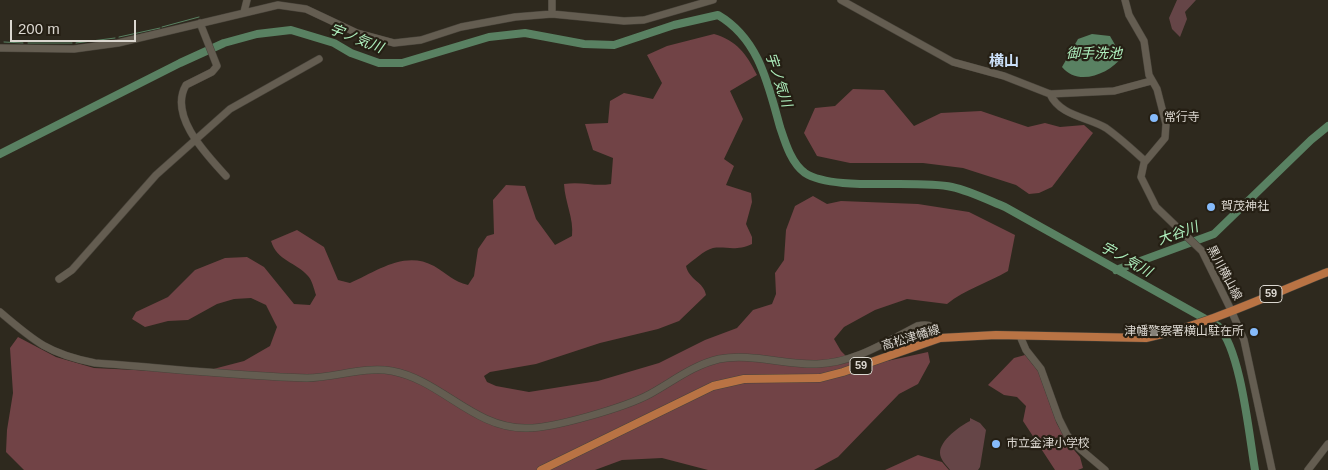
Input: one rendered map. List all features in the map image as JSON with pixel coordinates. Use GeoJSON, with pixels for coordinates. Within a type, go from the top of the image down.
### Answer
{"type":"FeatureCollection","features":[{"type":"Feature","properties":{"kind":"main road","name":"高松津幡線"},"geometry":{"type":"LineString","coordinates":[[541,470],[713,386],[744,379],[820,378],[843,372],[940,338],[1020,336],[1146,338],[1169,334],[1328,272]]}},
{"type":"Feature","properties":{"kind":"street"},"geometry":{"type":"LineString","coordinates":[[244,12],[247,0]]}},
{"type":"Feature","properties":{"kind":"street"},"geometry":{"type":"LineString","coordinates":[[552,0],[552,14]]}},
{"type":"Feature","properties":{"kind":"street"},"geometry":{"type":"LineString","coordinates":[[0,48],[34,50],[84,48],[134,40],[272,6],[291,6],[321,15],[356,33],[394,43],[421,40],[484,22],[552,14],[624,21],[644,20],[713,0]]}},
{"type":"Feature","properties":{"kind":"street"},"geometry":{"type":"LineString","coordinates":[[841,0],[953,62],[1004,76],[1050,94],[1114,91],[1151,82]]}},
{"type":"Feature","properties":{"kind":"street"},"geometry":{"type":"LineString","coordinates":[[1050,94],[1058,105],[1078,117],[1106,128],[1128,144],[1145,161],[1161,145],[1167,131],[1157,90],[1151,82],[1144,41],[1129,15],[1125,0]]}},
{"type":"Feature","properties":{"kind":"street"},"geometry":{"type":"LineString","coordinates":[[200,23],[217,66],[214,71],[189,82],[182,97],[182,109],[195,140],[226,176]]}},
{"type":"Feature","properties":{"kind":"street"},"geometry":{"type":"LineString","coordinates":[[59,279],[72,270],[156,175],[230,109],[319,59]]}},
{"type":"Feature","properties":{"kind":"street","name":"黒川横山線"},"geometry":{"type":"LineString","coordinates":[[1145,161],[1141,177],[1151,199],[1196,245],[1206,259],[1244,340],[1272,470]]}},
{"type":"Feature","properties":{"kind":"street"},"geometry":{"type":"LineString","coordinates":[[0,312],[41,346],[79,360],[96,363],[309,378],[370,370],[389,371],[418,380],[483,419],[526,429],[625,405],[649,395],[704,363],[720,359],[746,358],[802,364],[833,362],[861,354],[925,324],[931,325],[940,338]]}},
{"type":"Feature","properties":{"kind":"street"},"geometry":{"type":"LineString","coordinates":[[1020,336],[1026,350],[1041,369],[1058,419],[1067,435],[1078,448],[1106,470]]}},
{"type":"Feature","properties":{"kind":"street"},"geometry":{"type":"LineString","coordinates":[[1308,470],[1328,444]]}},
{"type":"Feature","properties":{"kind":"shaded area"},"geometry":{"type":"Polygon","coordinates":[[[1177,0],[1196,0],[1185,12],[1187,19],[1180,37],[1172,29],[1169,18],[1177,0]]]}},
{"type":"Feature","properties":{"kind":"shaded area"},"geometry":{"type":"Polygon","coordinates":[[[714,34],[735,44],[745,54],[757,75],[730,91],[743,119],[724,159],[734,166],[726,185],[751,193],[752,202],[746,224],[752,237],[752,244],[740,248],[710,249],[686,266],[690,275],[702,287],[706,295],[679,321],[658,329],[600,343],[536,364],[490,372],[484,376],[487,382],[496,386],[529,392],[598,381],[659,363],[705,340],[737,328],[753,310],[772,304],[776,294],[775,273],[784,260],[786,230],[795,206],[813,196],[827,204],[841,201],[918,204],[969,212],[1015,235],[1008,271],[961,294],[947,304],[907,299],[875,310],[844,327],[834,339],[841,351],[853,363],[887,361],[928,352],[930,362],[918,384],[899,394],[838,457],[814,470],[708,470],[662,458],[622,460],[595,470],[24,470],[6,452],[7,430],[13,393],[10,348],[18,337],[56,357],[94,368],[198,373],[244,361],[270,346],[277,327],[266,305],[251,298],[234,299],[217,304],[188,320],[168,321],[145,327],[132,319],[136,312],[168,297],[195,270],[225,258],[247,257],[264,267],[294,304],[310,305],[316,295],[309,278],[303,271],[282,257],[271,241],[297,230],[324,247],[338,280],[350,283],[391,264],[412,260],[434,266],[454,280],[468,285],[474,276],[478,249],[487,236],[494,234],[493,200],[506,185],[525,186],[536,219],[555,245],[572,236],[572,223],[564,184],[611,184],[613,158],[593,150],[585,124],[608,123],[610,101],[624,93],[653,99],[662,83],[647,55],[667,46],[714,34]]]}},
{"type":"Feature","properties":{"kind":"shaded area"},"geometry":{"type":"Polygon","coordinates":[[[853,89],[884,90],[914,126],[941,113],[981,111],[1028,127],[1045,123],[1060,127],[1084,125],[1093,133],[1052,187],[1039,193],[1029,194],[1016,185],[963,168],[923,163],[850,163],[817,156],[804,133],[815,108],[835,106],[853,89]]]}},
{"type":"Feature","properties":{"kind":"shaded area"},"geometry":{"type":"Polygon","coordinates":[[[1025,355],[1038,371],[1057,424],[1069,444],[1080,457],[1083,468],[1078,470],[1055,470],[1023,421],[1026,406],[1017,397],[1004,395],[988,385],[1014,358],[1025,355]]]}},
{"type":"Feature","properties":{"kind":"shaded area"},"geometry":{"type":"Polygon","coordinates":[[[970,418],[980,423],[986,430],[980,467],[978,470],[950,470],[941,457],[941,448],[947,438],[970,421],[970,418]]]}},
{"type":"Feature","properties":{"kind":"shaded area"},"geometry":{"type":"Polygon","coordinates":[[[918,455],[942,462],[949,470],[885,470],[918,455]]]}},
{"type":"Feature","properties":{"kind":"water","name":"御手洗池"},"geometry":{"type":"Polygon","coordinates":[[[1092,34],[1110,36],[1122,57],[1109,69],[1093,76],[1076,76],[1069,73],[1062,67],[1078,39],[1092,34]]]}},
{"type":"Feature","properties":{"kind":"waterway","name":"宇ノ気川"},"geometry":{"type":"LineString","coordinates":[[0,154],[180,63],[224,43],[257,34],[291,30],[334,43],[351,53],[379,63],[402,63],[489,37],[525,33],[584,44],[614,45],[674,25],[718,15],[732,25],[743,37],[760,64],[789,152],[796,164],[805,173],[818,179],[835,182],[936,185],[952,187],[972,193],[1005,207],[1218,326],[1233,354],[1238,373],[1247,415],[1255,470]]}},
{"type":"Feature","properties":{"kind":"waterway"},"geometry":{"type":"LineString","coordinates":[[162,27],[199,17]]}},
{"type":"Feature","properties":{"kind":"waterway"},"geometry":{"type":"LineString","coordinates":[[119,37],[160,28]]}},
{"type":"Feature","properties":{"kind":"waterway"},"geometry":{"type":"LineString","coordinates":[[76,43],[115,38]]}},
{"type":"Feature","properties":{"kind":"waterway"},"geometry":{"type":"LineString","coordinates":[[4,42],[23,43]]}},
{"type":"Feature","properties":{"kind":"waterway"},"geometry":{"type":"LineString","coordinates":[[28,43],[72,43]]}},
{"type":"Feature","properties":{"kind":"waterway","name":"大谷川"},"geometry":{"type":"LineString","coordinates":[[1116,270],[1214,234],[1311,140],[1328,126]]}},
{"type":"Feature","properties":{"kind":"place","name":"常行寺"},"geometry":{"type":"Point","coordinates":[1154,118]}},
{"type":"Feature","properties":{"kind":"place","name":"賀茂神社"},"geometry":{"type":"Point","coordinates":[1211,207]}},
{"type":"Feature","properties":{"kind":"place","name":"津幡警察署横山駐在所"},"geometry":{"type":"Point","coordinates":[1254,332]}},
{"type":"Feature","properties":{"kind":"place","name":"市立金津小学校"},"geometry":{"type":"Point","coordinates":[996,444]}},
{"type":"Feature","properties":{"kind":"district","name":"横山"},"geometry":{"type":"Point","coordinates":[1004,62]}}]}
